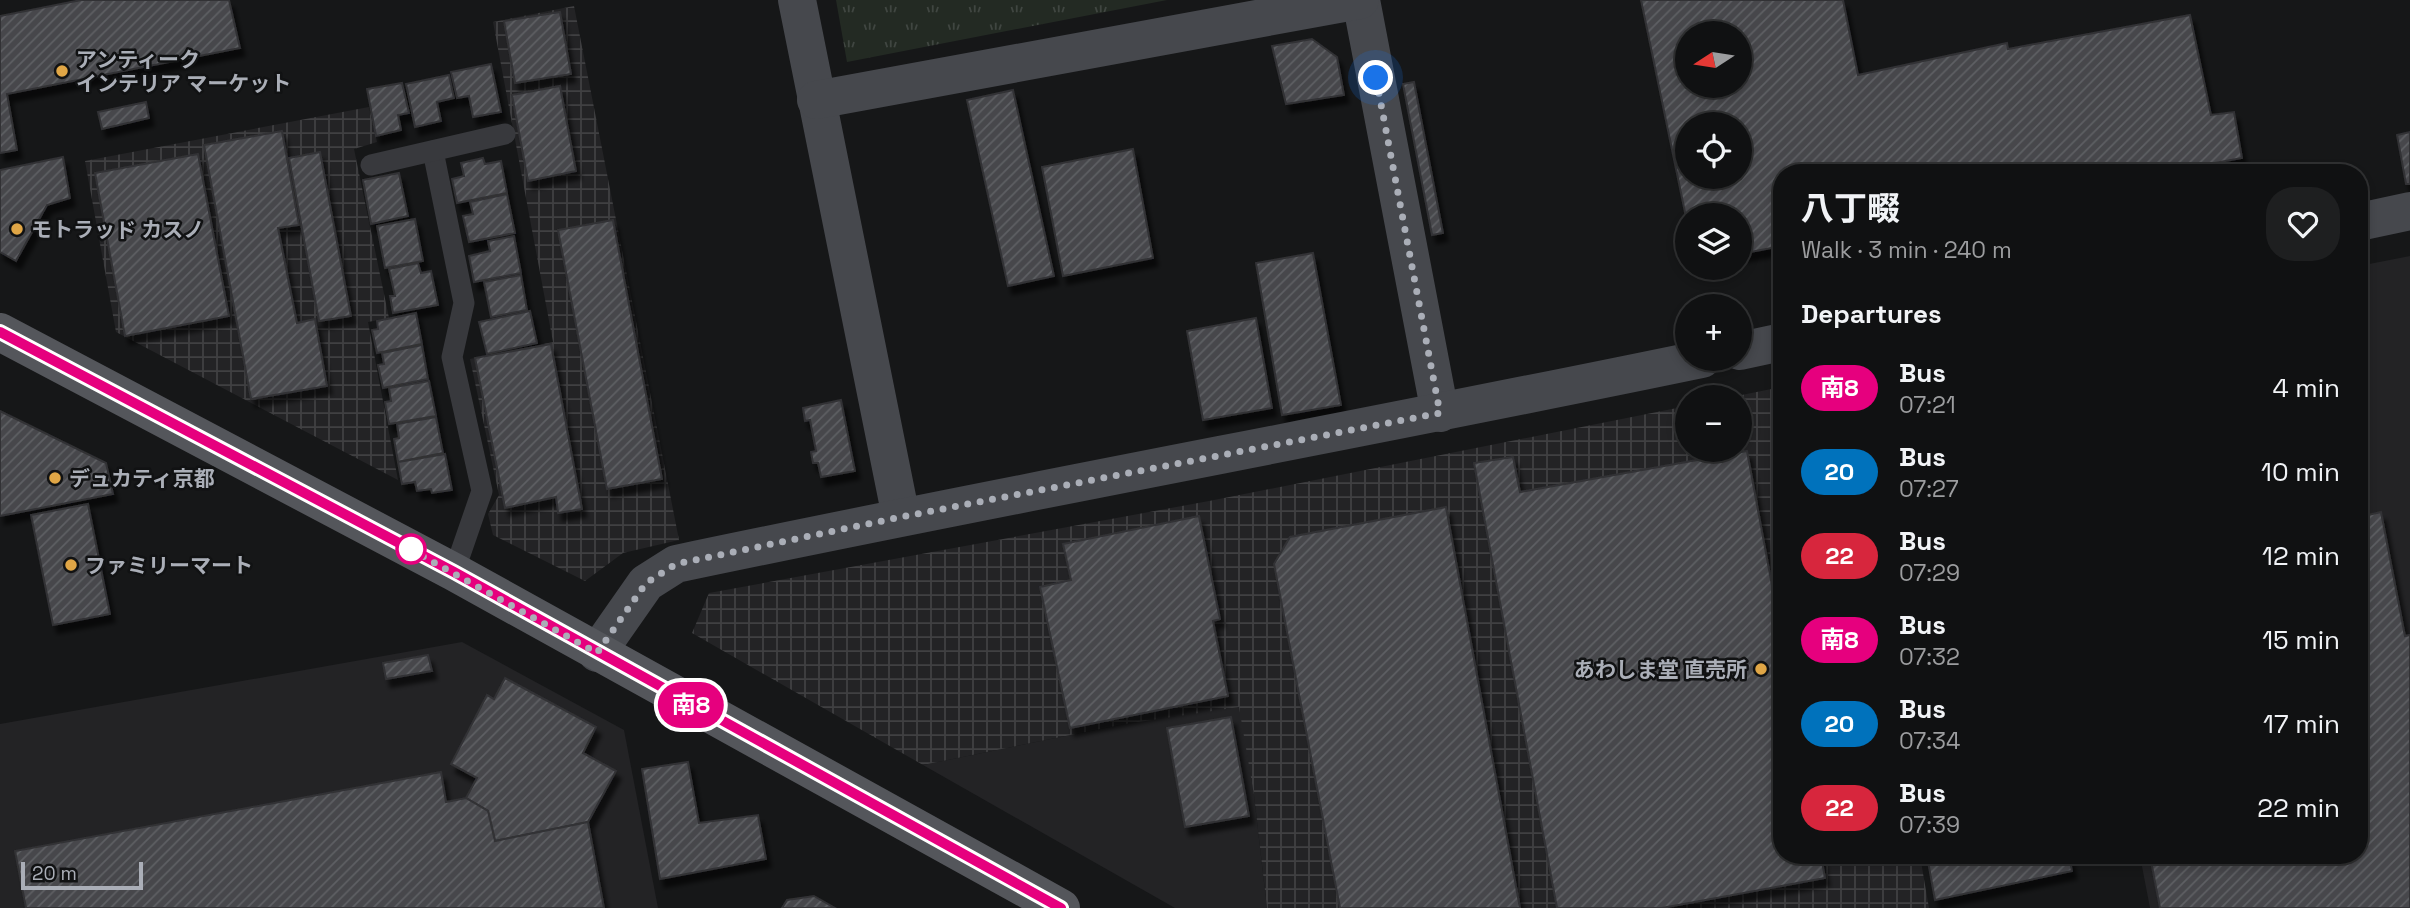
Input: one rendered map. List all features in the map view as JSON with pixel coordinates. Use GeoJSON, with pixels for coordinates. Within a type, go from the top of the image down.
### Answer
{"type":"FeatureCollection","features":[{"type":"Feature","properties":{"kind":"main road"},"geometry":{"type":"LineString","coordinates":[[0,332],[454,572],[1061,908]]}},
{"type":"Feature","properties":{"kind":"street"},"geometry":{"type":"LineString","coordinates":[[797,0],[901,517]]}},
{"type":"Feature","properties":{"kind":"street"},"geometry":{"type":"LineString","coordinates":[[816,100],[1360,0],[1440,413]]}},
{"type":"Feature","properties":{"kind":"street"},"geometry":{"type":"LineString","coordinates":[[2368,220],[2410,211]]}},
{"type":"Feature","properties":{"kind":"street"},"geometry":{"type":"LineString","coordinates":[[1752,348],[1773,344]]}},
{"type":"Feature","properties":{"kind":"street"},"geometry":{"type":"LineString","coordinates":[[597,653],[646,583],[676,564],[1675,365]]}},
{"type":"Feature","properties":{"kind":"lane"},"geometry":{"type":"LineString","coordinates":[[371,165],[505,134]]}},
{"type":"Feature","properties":{"kind":"lane"},"geometry":{"type":"LineString","coordinates":[[433,151],[464,303],[452,357],[482,491],[454,572]]}},
{"type":"Feature","properties":{"kind":"shaded area"},"geometry":{"type":"Polygon","coordinates":[[[574,6],[679,540],[623,553],[585,581],[493,535],[488,514],[499,495],[470,359],[553,342],[493,22],[574,6]]]}},
{"type":"Feature","properties":{"kind":"shaded area"},"geometry":{"type":"Polygon","coordinates":[[[369,107],[377,142],[354,149],[389,318],[368,322],[398,480],[116,332],[85,161],[369,107]]]}},
{"type":"Feature","properties":{"kind":"shaded area"},"geometry":{"type":"Polygon","coordinates":[[[2410,256],[2410,908],[2150,908],[2142,864],[2368,864],[2368,264],[2410,256]]]}},
{"type":"Feature","properties":{"kind":"shaded area"},"geometry":{"type":"Polygon","coordinates":[[[1773,389],[1773,864],[1921,864],[1929,908],[1267,908],[1254,795],[1239,707],[1125,724],[923,765],[692,633],[709,593],[1209,501],[1675,408],[1675,462],[1752,462],[1752,393],[1773,389]]]}},
{"type":"Feature","properties":{"kind":"shaded area"},"geometry":{"type":"Polygon","coordinates":[[[462,642],[624,730],[658,908],[0,908],[0,724],[462,642]]]}},
{"type":"Feature","properties":{"kind":"shaded area"},"geometry":{"type":"Polygon","coordinates":[[[1240,706],[1267,908],[1175,908],[923,765],[1125,724],[1240,706]]]}},
{"type":"Feature","properties":{"kind":"green space"},"geometry":{"type":"Polygon","coordinates":[[[836,0],[1167,0],[847,62],[836,0]]]}},
{"type":"Feature","properties":{"kind":"building","name":"アンティーク インテリア マーケット"},"geometry":{"type":"Polygon","coordinates":[[[81,0],[229,0],[240,48],[7,94],[17,150],[0,153],[0,16],[81,0]]]}},
{"type":"Feature","properties":{"kind":"building"},"geometry":{"type":"Polygon","coordinates":[[[1641,0],[1843,0],[1858,75],[2007,43],[2008,49],[2190,15],[2211,115],[2234,112],[2242,158],[2210,164],[1773,164],[1773,248],[1752,252],[1752,203],[1683,203],[1680,189],[1752,189],[1752,112],[1675,112],[1675,164],[1641,0]]]}},
{"type":"Feature","properties":{"kind":"building"},"geometry":{"type":"Polygon","coordinates":[[[560,12],[571,74],[515,83],[504,21],[560,12]]]}},
{"type":"Feature","properties":{"kind":"building"},"geometry":{"type":"Polygon","coordinates":[[[1312,39],[1337,57],[1344,95],[1286,104],[1272,46],[1312,39]]]}},
{"type":"Feature","properties":{"kind":"building"},"geometry":{"type":"Polygon","coordinates":[[[491,64],[501,112],[473,117],[469,96],[457,98],[451,72],[491,64]]]}},
{"type":"Feature","properties":{"kind":"building"},"geometry":{"type":"Polygon","coordinates":[[[449,75],[454,98],[437,102],[441,121],[415,127],[406,84],[449,75]]]}},
{"type":"Feature","properties":{"kind":"building"},"geometry":{"type":"Polygon","coordinates":[[[1414,82],[1443,233],[1432,235],[1403,84],[1414,82]]]}},
{"type":"Feature","properties":{"kind":"building"},"geometry":{"type":"Polygon","coordinates":[[[402,83],[409,113],[398,115],[401,130],[376,136],[367,89],[402,83]]]}},
{"type":"Feature","properties":{"kind":"building"},"geometry":{"type":"Polygon","coordinates":[[[560,86],[576,171],[528,181],[512,95],[560,86]]]}},
{"type":"Feature","properties":{"kind":"building"},"geometry":{"type":"Polygon","coordinates":[[[1013,90],[1054,276],[1008,286],[967,100],[1013,90]]]}},
{"type":"Feature","properties":{"kind":"building"},"geometry":{"type":"Polygon","coordinates":[[[146,102],[149,118],[102,129],[98,112],[146,102]]]}},
{"type":"Feature","properties":{"kind":"building"},"geometry":{"type":"Polygon","coordinates":[[[282,131],[299,225],[278,228],[297,323],[315,319],[327,386],[251,399],[204,145],[282,131]]]}},
{"type":"Feature","properties":{"kind":"building"},"geometry":{"type":"Polygon","coordinates":[[[2410,132],[2410,184],[2406,184],[2397,135],[2410,132]]]}},
{"type":"Feature","properties":{"kind":"building"},"geometry":{"type":"Polygon","coordinates":[[[1133,149],[1153,258],[1063,276],[1042,167],[1133,149]]]}},
{"type":"Feature","properties":{"kind":"building"},"geometry":{"type":"Polygon","coordinates":[[[320,152],[351,316],[319,321],[289,158],[320,152]]]}},
{"type":"Feature","properties":{"kind":"building"},"geometry":{"type":"Polygon","coordinates":[[[198,154],[229,316],[125,336],[95,173],[198,154]]]}},
{"type":"Feature","properties":{"kind":"building","name":"モトラッド カスノ"},"geometry":{"type":"Polygon","coordinates":[[[63,157],[70,198],[47,205],[16,261],[0,252],[0,170],[63,157]]]}},
{"type":"Feature","properties":{"kind":"building"},"geometry":{"type":"Polygon","coordinates":[[[483,158],[485,164],[501,161],[507,193],[457,203],[452,179],[464,176],[461,163],[483,158]]]}},
{"type":"Feature","properties":{"kind":"building"},"geometry":{"type":"Polygon","coordinates":[[[399,173],[408,216],[371,224],[363,180],[399,173]]]}},
{"type":"Feature","properties":{"kind":"building"},"geometry":{"type":"Polygon","coordinates":[[[507,194],[515,233],[469,242],[463,216],[473,214],[470,202],[507,194]]]}},
{"type":"Feature","properties":{"kind":"building"},"geometry":{"type":"Polygon","coordinates":[[[415,219],[423,261],[385,268],[377,226],[415,219]]]}},
{"type":"Feature","properties":{"kind":"building"},"geometry":{"type":"Polygon","coordinates":[[[613,220],[662,479],[607,489],[558,230],[613,220]]]}},
{"type":"Feature","properties":{"kind":"building"},"geometry":{"type":"Polygon","coordinates":[[[514,236],[521,273],[474,282],[469,256],[490,251],[488,241],[514,236]]]}},
{"type":"Feature","properties":{"kind":"building"},"geometry":{"type":"Polygon","coordinates":[[[1313,253],[1341,405],[1282,415],[1256,263],[1313,253]]]}},
{"type":"Feature","properties":{"kind":"building"},"geometry":{"type":"Polygon","coordinates":[[[418,263],[421,273],[431,271],[438,305],[393,313],[390,296],[395,296],[389,269],[418,263]]]}},
{"type":"Feature","properties":{"kind":"building"},"geometry":{"type":"Polygon","coordinates":[[[521,275],[527,310],[491,317],[484,282],[521,275]]]}},
{"type":"Feature","properties":{"kind":"building"},"geometry":{"type":"Polygon","coordinates":[[[530,311],[537,343],[487,354],[479,322],[530,311]]]}},
{"type":"Feature","properties":{"kind":"building"},"geometry":{"type":"Polygon","coordinates":[[[416,313],[422,344],[377,353],[372,330],[378,329],[377,321],[416,313]]]}},
{"type":"Feature","properties":{"kind":"building"},"geometry":{"type":"Polygon","coordinates":[[[1256,318],[1272,408],[1203,420],[1187,331],[1256,318]]]}},
{"type":"Feature","properties":{"kind":"building"},"geometry":{"type":"Polygon","coordinates":[[[551,344],[582,509],[558,513],[556,497],[505,508],[475,358],[551,344]]]}},
{"type":"Feature","properties":{"kind":"building"},"geometry":{"type":"Polygon","coordinates":[[[422,345],[428,379],[383,388],[378,365],[384,364],[382,353],[422,345]]]}},
{"type":"Feature","properties":{"kind":"building"},"geometry":{"type":"Polygon","coordinates":[[[429,381],[436,416],[389,424],[385,402],[391,401],[389,388],[429,381]]]}},
{"type":"Feature","properties":{"kind":"building"},"geometry":{"type":"Polygon","coordinates":[[[841,400],[855,471],[821,477],[818,463],[813,463],[811,452],[816,451],[810,420],[805,421],[803,408],[841,400]]]}},
{"type":"Feature","properties":{"kind":"building","name":"デュカティ京都"},"geometry":{"type":"Polygon","coordinates":[[[0,411],[106,463],[113,494],[0,516],[0,411]]]}},
{"type":"Feature","properties":{"kind":"building"},"geometry":{"type":"Polygon","coordinates":[[[436,417],[443,453],[398,462],[394,439],[399,438],[397,424],[436,417]]]}},
{"type":"Feature","properties":{"kind":"building"},"geometry":{"type":"Polygon","coordinates":[[[445,454],[452,490],[432,493],[431,489],[417,491],[415,482],[402,484],[398,462],[445,454]]]}},
{"type":"Feature","properties":{"kind":"building"},"geometry":{"type":"Polygon","coordinates":[[[1513,457],[1520,492],[1686,462],[1749,462],[1773,591],[1773,864],[1822,864],[1825,878],[1662,908],[1557,908],[1474,463],[1513,457]]]}},
{"type":"Feature","properties":{"kind":"building","name":"ファミリーマート"},"geometry":{"type":"Polygon","coordinates":[[[88,504],[110,614],[53,625],[31,515],[88,504]]]}},
{"type":"Feature","properties":{"kind":"building"},"geometry":{"type":"Polygon","coordinates":[[[1446,507],[1520,908],[1340,908],[1274,564],[1290,537],[1446,507]]]}},
{"type":"Feature","properties":{"kind":"building"},"geometry":{"type":"Polygon","coordinates":[[[2381,512],[2405,636],[2410,635],[2410,908],[2160,908],[2152,864],[2368,864],[2368,515],[2381,512]]]}},
{"type":"Feature","properties":{"kind":"building"},"geometry":{"type":"Polygon","coordinates":[[[1199,516],[1220,619],[1213,621],[1228,696],[1070,728],[1040,587],[1071,580],[1063,544],[1199,516]]]}},
{"type":"Feature","properties":{"kind":"building"},"geometry":{"type":"Polygon","coordinates":[[[428,655],[432,671],[386,679],[383,663],[428,655]]]}},
{"type":"Feature","properties":{"kind":"building"},"geometry":{"type":"Polygon","coordinates":[[[505,678],[596,727],[583,753],[616,771],[588,822],[495,841],[488,811],[466,798],[477,778],[451,764],[487,695],[494,699],[505,678]]]}},
{"type":"Feature","properties":{"kind":"building"},"geometry":{"type":"Polygon","coordinates":[[[1231,717],[1249,816],[1185,827],[1167,728],[1231,717]]]}},
{"type":"Feature","properties":{"kind":"building"},"geometry":{"type":"Polygon","coordinates":[[[688,762],[699,823],[758,815],[766,859],[660,879],[642,769],[688,762]]]}},
{"type":"Feature","properties":{"kind":"building"},"geometry":{"type":"Polygon","coordinates":[[[441,772],[446,802],[466,798],[488,811],[495,841],[588,822],[604,908],[26,908],[15,851],[441,772]]]}},
{"type":"Feature","properties":{"kind":"building"},"geometry":{"type":"Polygon","coordinates":[[[1928,864],[2071,864],[2072,871],[1935,900],[1928,864]]]}},
{"type":"Feature","properties":{"kind":"building"},"geometry":{"type":"Polygon","coordinates":[[[814,896],[835,908],[782,908],[787,900],[814,896]]]}},
{"type":"Feature","properties":{"kind":"bus line","name":"南8"},"geometry":{"type":"LineString","coordinates":[[0,332],[454,572],[1061,908]]}},
{"type":"Feature","properties":{"kind":"place","name":"アンティーク インテリア マーケット"},"geometry":{"type":"Point","coordinates":[62,71]}},
{"type":"Feature","properties":{"kind":"place","name":"モトラッド カスノ"},"geometry":{"type":"Point","coordinates":[17,229]}},
{"type":"Feature","properties":{"kind":"place","name":"デュカティ京都"},"geometry":{"type":"Point","coordinates":[55,478]}},
{"type":"Feature","properties":{"kind":"place","name":"ファミリーマート"},"geometry":{"type":"Point","coordinates":[71,565]}},
{"type":"Feature","properties":{"kind":"place","name":"あわしま堂 直売所"},"geometry":{"type":"Point","coordinates":[1761,669]}},
{"type":"Feature","properties":{"kind":"route"},"geometry":{"type":"LineString","coordinates":[[411,549],[406,547],[597,653],[646,583],[676,564],[901,517],[1440,413],[1376,78]]}}]}
